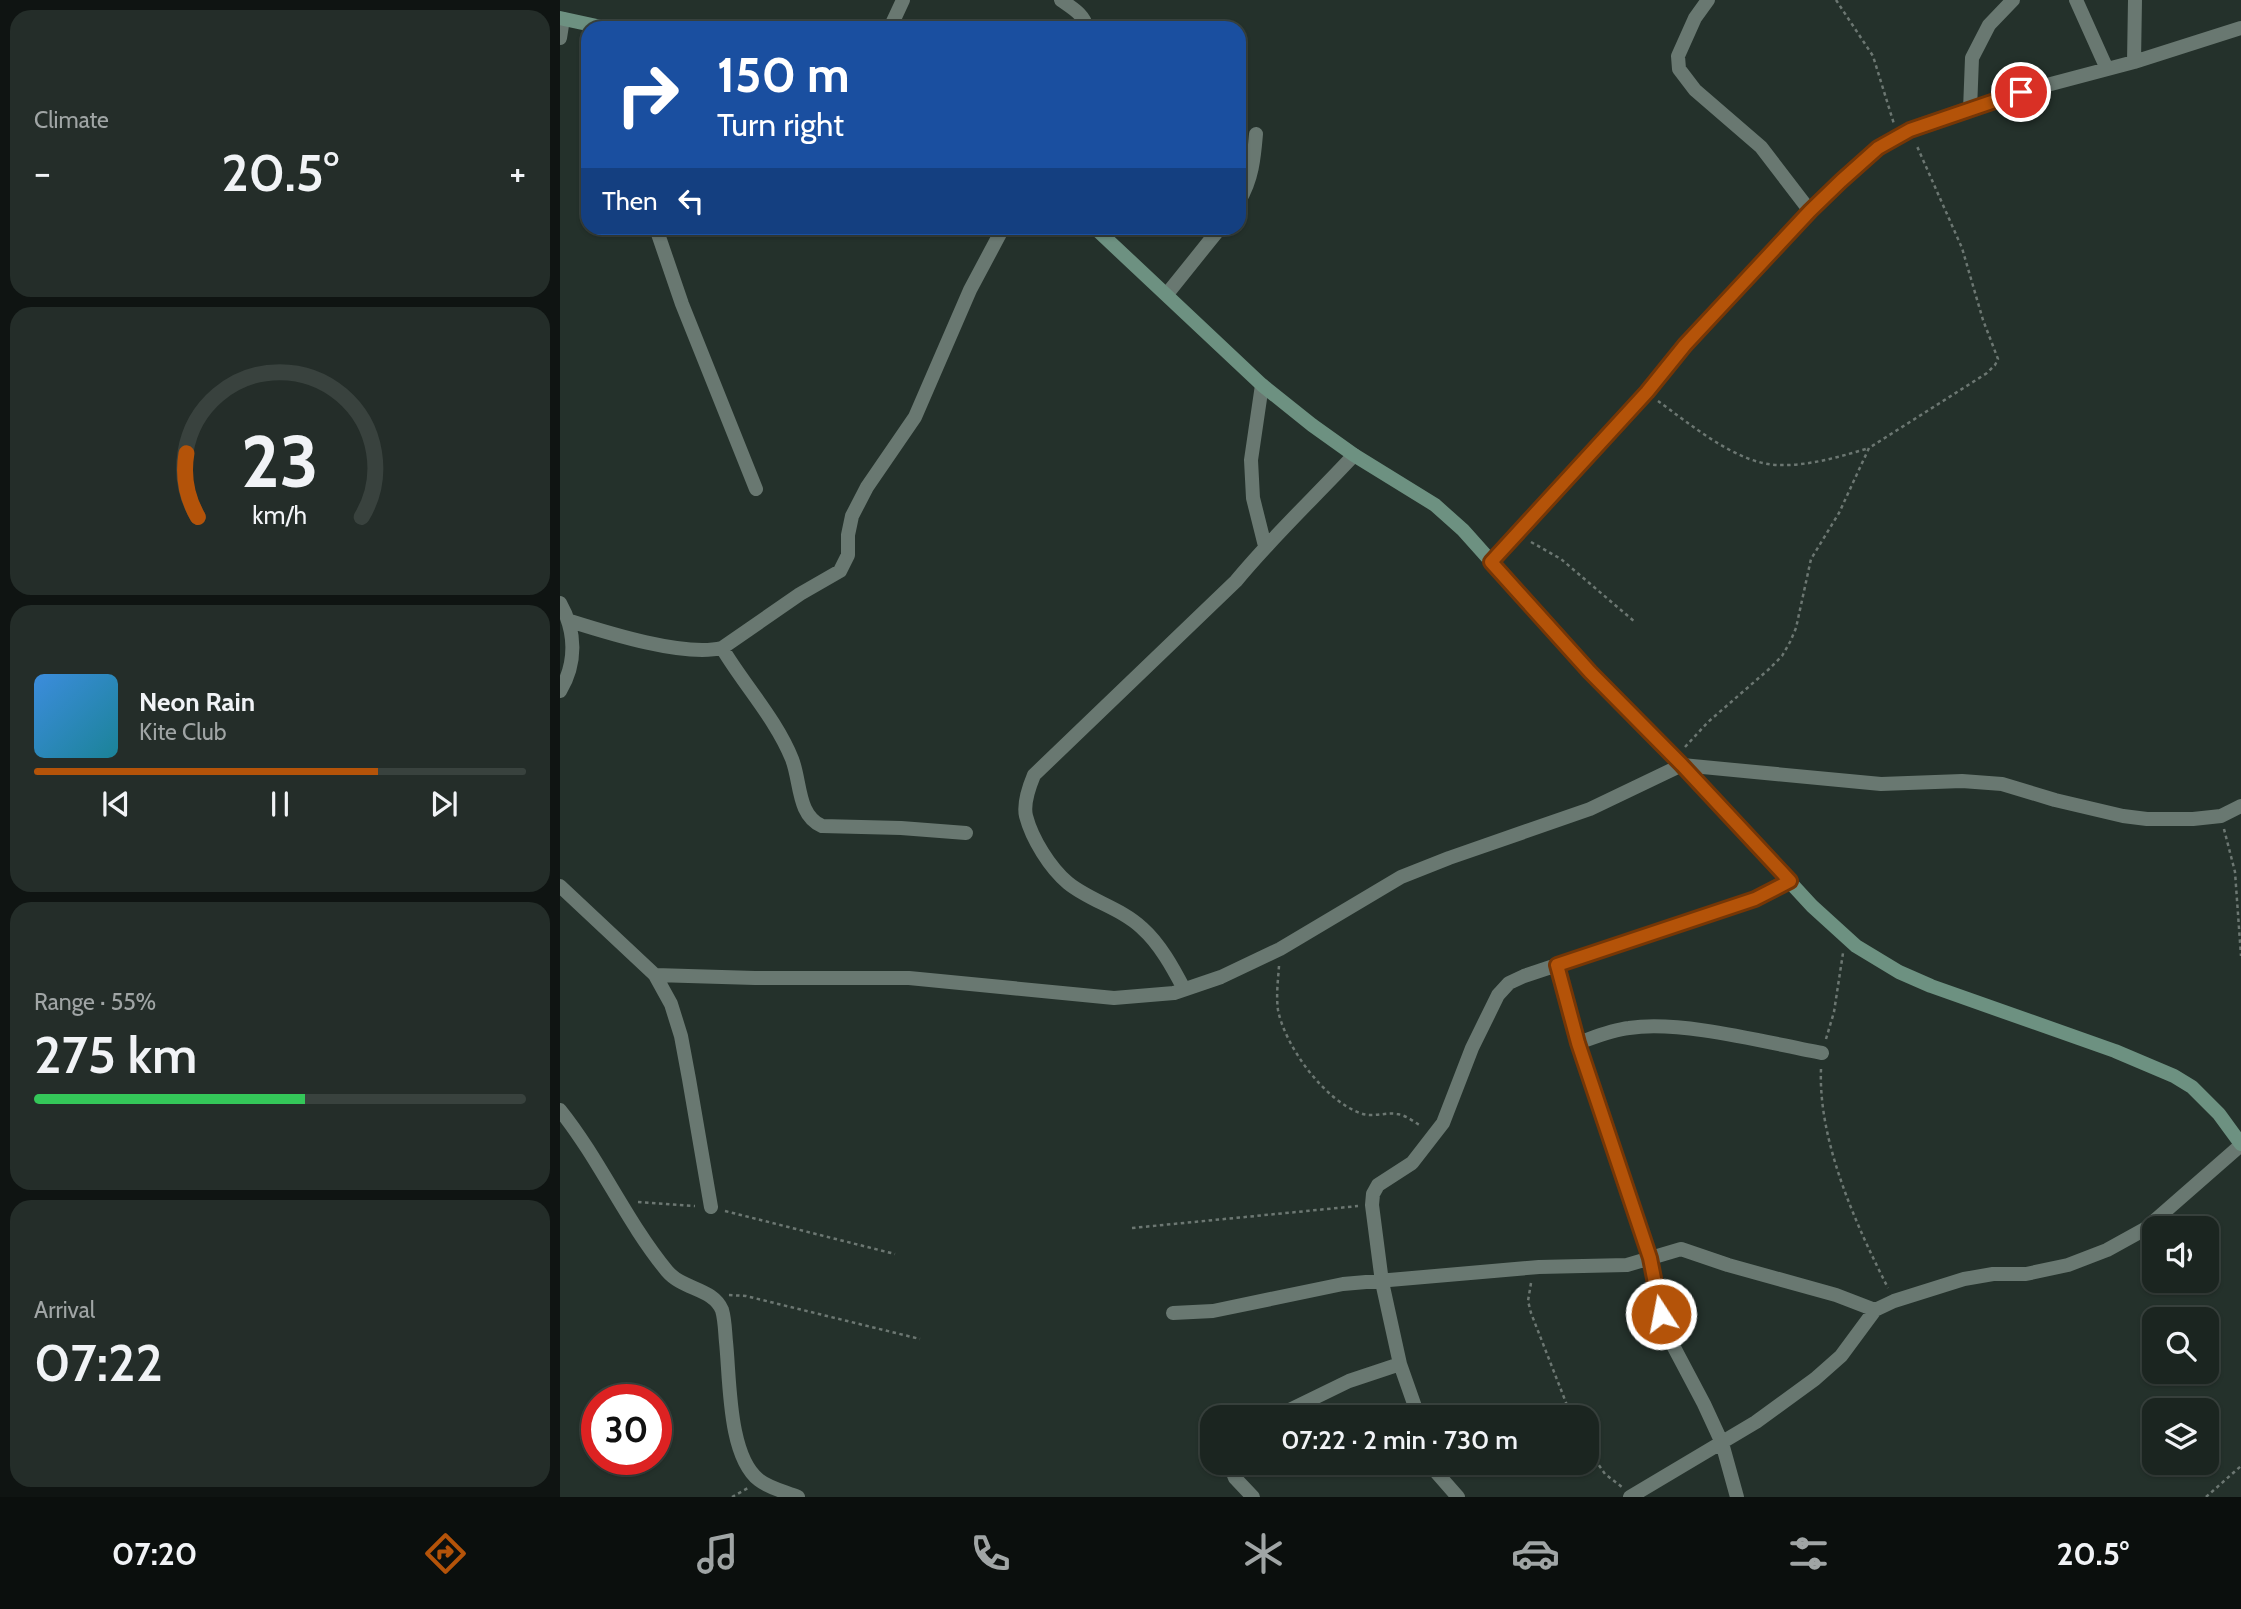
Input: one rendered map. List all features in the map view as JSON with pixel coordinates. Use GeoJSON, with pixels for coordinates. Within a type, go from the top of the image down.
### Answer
{"type":"FeatureCollection","features":[{"type":"Feature","properties":{"kind":"main road"},"geometry":{"type":"LineString","coordinates":[[561,19],[581,23]]}},
{"type":"Feature","properties":{"kind":"main road"},"geometry":{"type":"LineString","coordinates":[[1103,235],[1262,385],[1354,455],[1435,505],[1463,530],[1590,672],[1679,761],[1812,906],[1856,946],[1899,972],[1931,986],[2115,1051],[2174,1076],[2192,1087],[2219,1114],[2241,1144]]}},
{"type":"Feature","properties":{"kind":"street"},"geometry":{"type":"LineString","coordinates":[[893,21],[903,0]]}},
{"type":"Feature","properties":{"kind":"street"},"geometry":{"type":"LineString","coordinates":[[1061,0],[1085,21]]}},
{"type":"Feature","properties":{"kind":"street"},"geometry":{"type":"LineString","coordinates":[[1708,0],[1695,18],[1678,56],[1679,69],[1695,90],[1761,147],[1810,211]]}},
{"type":"Feature","properties":{"kind":"street"},"geometry":{"type":"LineString","coordinates":[[1969,110],[1972,58],[1989,25],[2013,0]]}},
{"type":"Feature","properties":{"kind":"street"},"geometry":{"type":"LineString","coordinates":[[2076,0],[2107,69]]}},
{"type":"Feature","properties":{"kind":"street"},"geometry":{"type":"LineString","coordinates":[[2134,62],[2136,0]]}},
{"type":"Feature","properties":{"kind":"street"},"geometry":{"type":"LineString","coordinates":[[560,38],[561,19]]}},
{"type":"Feature","properties":{"kind":"street"},"geometry":{"type":"LineString","coordinates":[[1491,562],[1647,392],[1685,345],[1810,211],[1878,148],[1904,133],[2021,92],[2134,62],[2241,27]]}},
{"type":"Feature","properties":{"kind":"street"},"geometry":{"type":"LineString","coordinates":[[1246,189],[1253,164],[1256,134]]}},
{"type":"Feature","properties":{"kind":"street"},"geometry":{"type":"LineString","coordinates":[[658,235],[692,329],[756,489]]}},
{"type":"Feature","properties":{"kind":"street"},"geometry":{"type":"LineString","coordinates":[[570,621],[691,650],[709,651],[722,648],[800,594],[840,571],[848,555],[852,516],[867,487],[915,416],[970,290],[999,235]]}},
{"type":"Feature","properties":{"kind":"street"},"geometry":{"type":"LineString","coordinates":[[1167,294],[1214,235]]}},
{"type":"Feature","properties":{"kind":"street"},"geometry":{"type":"LineString","coordinates":[[1262,385],[1251,460],[1252,499],[1265,545]]}},
{"type":"Feature","properties":{"kind":"street"},"geometry":{"type":"LineString","coordinates":[[1184,989],[1171,965],[1141,927],[1069,884],[1050,863],[1025,814],[1028,789],[1034,775],[1236,581],[1265,545],[1354,455]]}},
{"type":"Feature","properties":{"kind":"street"},"geometry":{"type":"LineString","coordinates":[[560,603],[570,621],[574,650],[560,691]]}},
{"type":"Feature","properties":{"kind":"street"},"geometry":{"type":"LineString","coordinates":[[722,648],[787,748],[803,804],[814,822],[822,826],[966,833]]}},
{"type":"Feature","properties":{"kind":"street"},"geometry":{"type":"LineString","coordinates":[[655,975],[909,978],[1114,998],[1174,993],[1221,977],[1280,949],[1401,877],[1590,809],[1679,761],[1881,784],[1962,781],[2001,784],[2123,816],[2159,819],[2221,816],[2241,806]]}},
{"type":"Feature","properties":{"kind":"street"},"geometry":{"type":"LineString","coordinates":[[1414,1405],[1400,1364],[1382,1282],[1372,1205],[1373,1194],[1378,1185],[1412,1163],[1451,1108],[1472,1048],[1498,995],[1509,983],[1755,899],[1790,881]]}},
{"type":"Feature","properties":{"kind":"street"},"geometry":{"type":"LineString","coordinates":[[560,886],[655,975],[671,1004],[681,1036],[711,1208]]}},
{"type":"Feature","properties":{"kind":"street"},"geometry":{"type":"LineString","coordinates":[[1557,965],[1578,1043],[1650,1258],[1668,1336],[1722,1443],[1737,1497]]}},
{"type":"Feature","properties":{"kind":"street"},"geometry":{"type":"LineString","coordinates":[[1578,1043],[1632,1027],[1687,1028],[1822,1053]]}},
{"type":"Feature","properties":{"kind":"street"},"geometry":{"type":"LineString","coordinates":[[560,1110],[654,1253],[677,1281],[708,1294],[721,1308],[741,1455],[749,1471],[761,1481],[798,1497]]}},
{"type":"Feature","properties":{"kind":"street"},"geometry":{"type":"LineString","coordinates":[[1631,1497],[1756,1422],[1841,1356],[1875,1310],[1894,1301],[1965,1279],[1993,1274],[2026,1274],[2068,1265],[2108,1250],[2145,1229],[2241,1144]]}},
{"type":"Feature","properties":{"kind":"street"},"geometry":{"type":"LineString","coordinates":[[1173,1313],[1213,1311],[1343,1284],[1539,1267],[1611,1267],[1681,1249],[1836,1295],[1875,1310]]}},
{"type":"Feature","properties":{"kind":"street"},"geometry":{"type":"LineString","coordinates":[[1300,1405],[1349,1381],[1400,1364]]}},
{"type":"Feature","properties":{"kind":"street"},"geometry":{"type":"LineString","coordinates":[[1234,1475],[1253,1497]]}},
{"type":"Feature","properties":{"kind":"street"},"geometry":{"type":"LineString","coordinates":[[1439,1475],[1458,1497]]}},
{"type":"Feature","properties":{"kind":"path"},"geometry":{"type":"LineString","coordinates":[[1647,392],[1696,429],[1750,459],[1775,465],[1800,464],[1869,448],[1987,373],[1998,359],[1983,320],[1962,248],[1904,133],[1873,56],[1836,0]]}},
{"type":"Feature","properties":{"kind":"path"},"geometry":{"type":"LineString","coordinates":[[1679,761],[1708,722],[1768,670],[1790,642],[1796,628],[1811,559],[1839,513],[1869,448]]}},
{"type":"Feature","properties":{"kind":"path"},"geometry":{"type":"LineString","coordinates":[[1516,533],[1561,559],[1635,622]]}},
{"type":"Feature","properties":{"kind":"path"},"geometry":{"type":"LineString","coordinates":[[2221,816],[2235,872],[2241,956]]}},
{"type":"Feature","properties":{"kind":"path"},"geometry":{"type":"LineString","coordinates":[[1846,937],[1834,1012],[1822,1053],[1820,1093],[1827,1130],[1848,1200],[1894,1301]]}},
{"type":"Feature","properties":{"kind":"path"},"geometry":{"type":"LineString","coordinates":[[1280,949],[1277,985],[1280,1019],[1298,1057],[1314,1076],[1348,1108],[1370,1116],[1398,1114],[1435,1133]]}},
{"type":"Feature","properties":{"kind":"path"},"geometry":{"type":"LineString","coordinates":[[618,1200],[711,1208],[796,1227],[895,1254]]}},
{"type":"Feature","properties":{"kind":"path"},"geometry":{"type":"LineString","coordinates":[[1132,1228],[1372,1205]]}},
{"type":"Feature","properties":{"kind":"path"},"geometry":{"type":"LineString","coordinates":[[1539,1267],[1529,1288],[1528,1301],[1567,1405]]}},
{"type":"Feature","properties":{"kind":"path"},"geometry":{"type":"LineString","coordinates":[[708,1294],[746,1296],[920,1339]]}},
{"type":"Feature","properties":{"kind":"path"},"geometry":{"type":"LineString","coordinates":[[1599,1465],[1631,1497]]}},
{"type":"Feature","properties":{"kind":"path"},"geometry":{"type":"LineString","coordinates":[[2206,1497],[2241,1466]]}},
{"type":"Feature","properties":{"kind":"route"},"geometry":{"type":"LineString","coordinates":[[1661,1314],[1650,1258],[1578,1043],[1557,965],[1755,899],[1790,881],[1682,765],[1590,672],[1491,562],[1647,392],[1685,345],[1810,211],[1878,148],[1910,130],[2021,92]]}}]}
